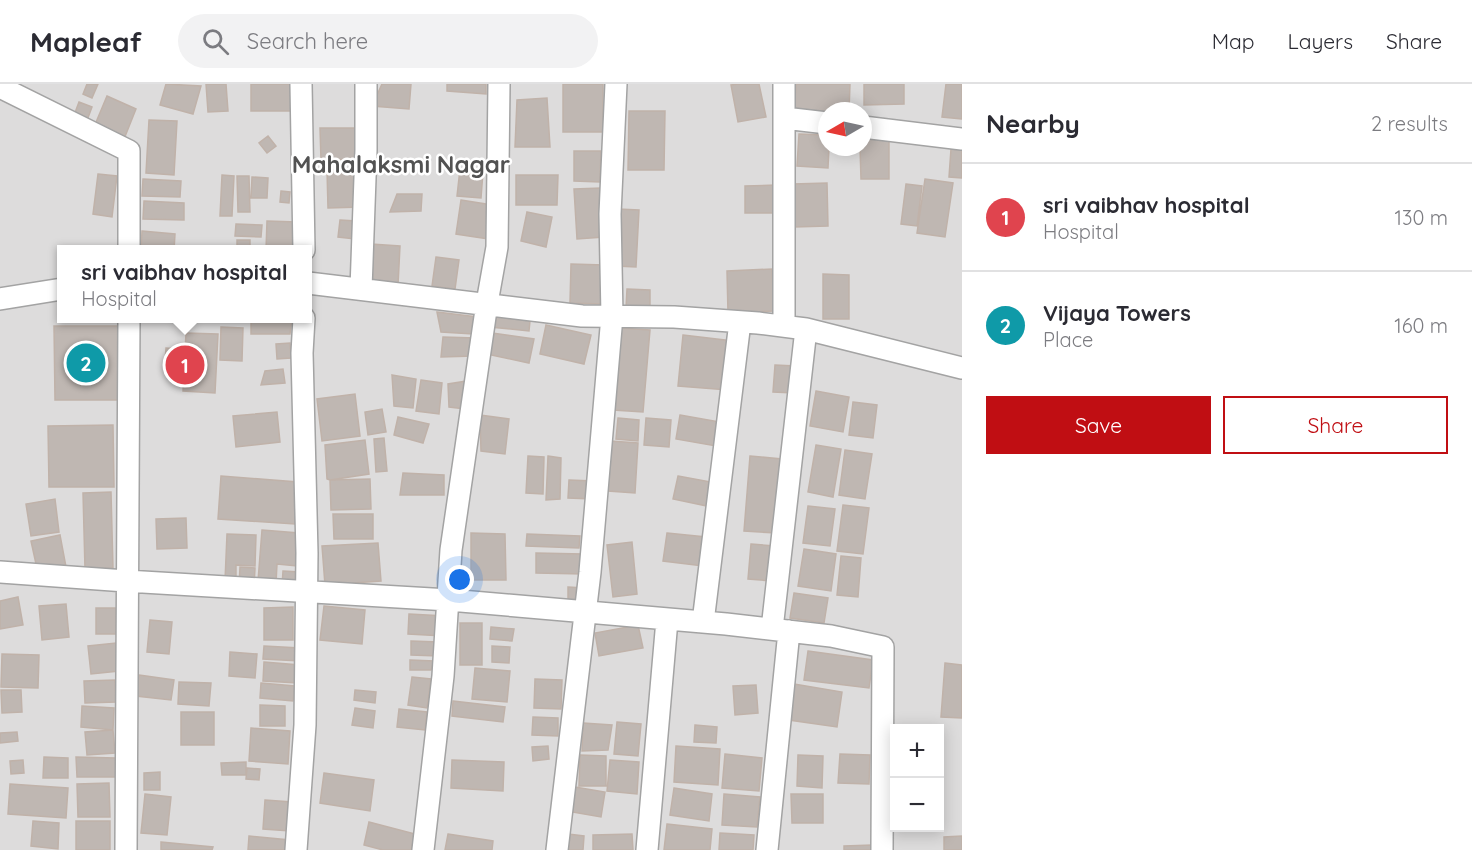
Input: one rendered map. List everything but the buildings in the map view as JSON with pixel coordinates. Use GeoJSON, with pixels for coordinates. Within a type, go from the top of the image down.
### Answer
{"type":"FeatureCollection","features":[{"type":"Feature","properties":{"kind":"street"},"geometry":{"type":"LineString","coordinates":[[301,84],[304,245]]}},
{"type":"Feature","properties":{"kind":"street"},"geometry":{"type":"LineString","coordinates":[[361,289],[365,205],[366,84]]}},
{"type":"Feature","properties":{"kind":"street"},"geometry":{"type":"LineString","coordinates":[[423,850],[443,676],[452,550],[497,247],[499,84]]}},
{"type":"Feature","properties":{"kind":"street"},"geometry":{"type":"LineString","coordinates":[[557,850],[585,613],[612,316],[610,214],[616,84]]}},
{"type":"Feature","properties":{"kind":"street"},"geometry":{"type":"LineString","coordinates":[[784,84],[784,326]]}},
{"type":"Feature","properties":{"kind":"street"},"geometry":{"type":"LineString","coordinates":[[0,87],[129,151],[129,245]]}},
{"type":"Feature","properties":{"kind":"street"},"geometry":{"type":"LineString","coordinates":[[784,118],[818,122]]}},
{"type":"Feature","properties":{"kind":"street"},"geometry":{"type":"LineString","coordinates":[[872,128],[962,139]]}},
{"type":"Feature","properties":{"kind":"street"},"geometry":{"type":"LineString","coordinates":[[312,283],[582,316],[740,321],[784,326],[806,329],[962,368]]}},
{"type":"Feature","properties":{"kind":"street"},"geometry":{"type":"LineString","coordinates":[[0,299],[57,291]]}},
{"type":"Feature","properties":{"kind":"street"},"geometry":{"type":"LineString","coordinates":[[702,622],[740,321]]}},
{"type":"Feature","properties":{"kind":"street"},"geometry":{"type":"LineString","coordinates":[[126,850],[129,323]]}},
{"type":"Feature","properties":{"kind":"street"},"geometry":{"type":"LineString","coordinates":[[296,850],[306,725],[307,592],[302,353],[304,323]]}},
{"type":"Feature","properties":{"kind":"street"},"geometry":{"type":"LineString","coordinates":[[767,850],[780,630],[806,329]]}},
{"type":"Feature","properties":{"kind":"street"},"geometry":{"type":"LineString","coordinates":[[0,572],[449,600],[780,630],[831,636],[884,647],[882,850]]}},
{"type":"Feature","properties":{"kind":"street"},"geometry":{"type":"LineString","coordinates":[[647,850],[667,620]]}},
{"type":"Feature","properties":{"kind":"shaded area"},"geometry":{"type":"Polygon","coordinates":[[[0,84],[962,84],[962,850],[0,850],[0,84]]]}},
{"type":"Feature","properties":{"kind":"place","name":"Vijaya Towers"},"geometry":{"type":"Point","coordinates":[86,363]}},
{"type":"Feature","properties":{"kind":"place","name":"sri vaibhav hospital"},"geometry":{"type":"Point","coordinates":[185,365]}},
{"type":"Feature","properties":{"kind":"district","name":"Mahalaksmi Nagar"},"geometry":{"type":"Point","coordinates":[401,164]}}]}
